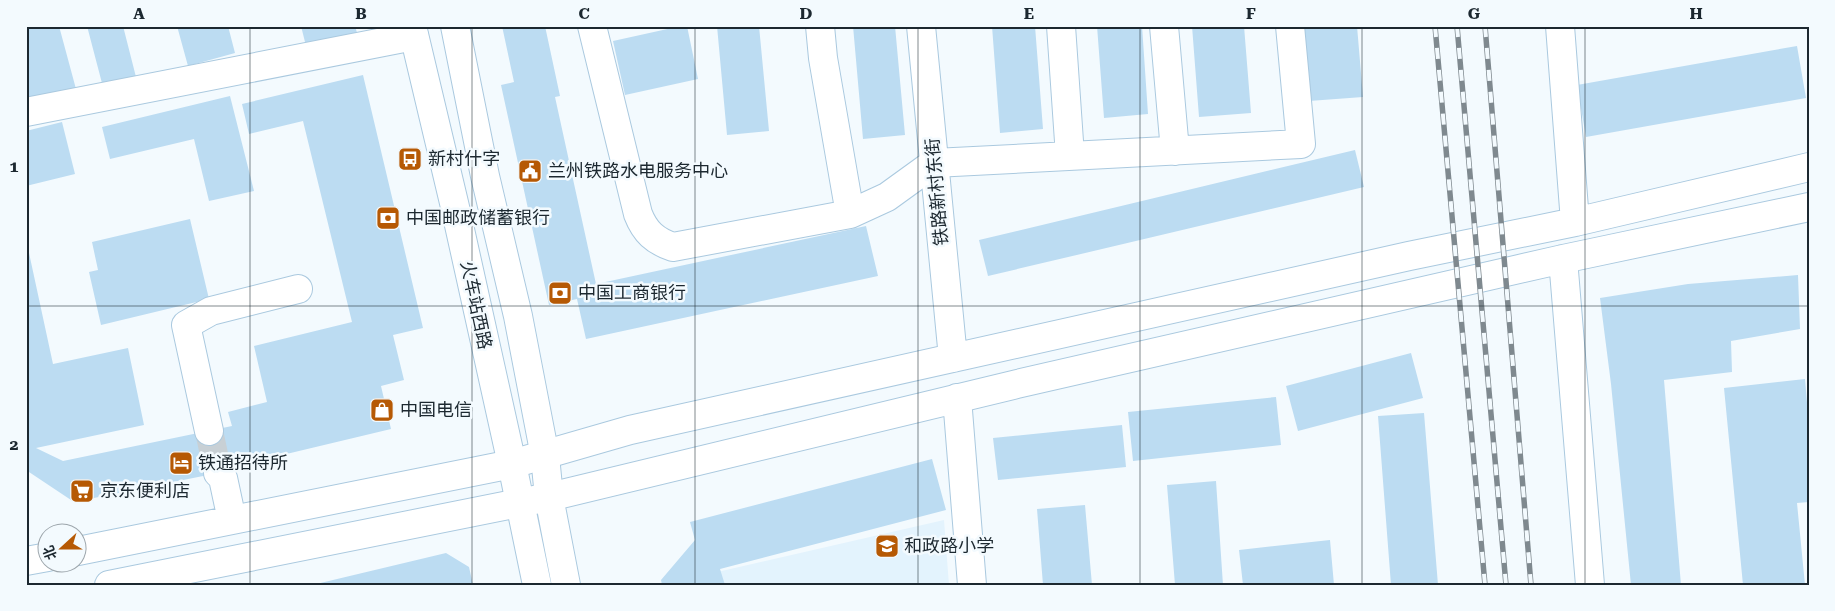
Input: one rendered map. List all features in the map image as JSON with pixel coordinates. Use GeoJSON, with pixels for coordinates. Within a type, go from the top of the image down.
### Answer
{"type":"FeatureCollection","features":[{"type":"Feature","properties":{"kind":"street"},"geometry":{"type":"LineString","coordinates":[[455,26],[485,176],[518,316],[566,585]]}},
{"type":"Feature","properties":{"kind":"street"},"geometry":{"type":"LineString","coordinates":[[592,26],[638,214],[643,226],[651,236],[661,243],[673,247],[850,214],[887,198],[934,163],[1301,144],[1290,26]]}},
{"type":"Feature","properties":{"kind":"street"},"geometry":{"type":"LineString","coordinates":[[820,26],[823,58],[850,214]]}},
{"type":"Feature","properties":{"kind":"street","name":"铁路新村东街"},"geometry":{"type":"LineString","coordinates":[[921,26],[953,358]]}},
{"type":"Feature","properties":{"kind":"street"},"geometry":{"type":"LineString","coordinates":[[1061,26],[1070,156]]}},
{"type":"Feature","properties":{"kind":"street"},"geometry":{"type":"LineString","coordinates":[[1164,26],[1175,151]]}},
{"type":"Feature","properties":{"kind":"street"},"geometry":{"type":"LineString","coordinates":[[1560,26],[1575,222]]}},
{"type":"Feature","properties":{"kind":"street"},"geometry":{"type":"LineString","coordinates":[[26,112],[413,31]]}},
{"type":"Feature","properties":{"kind":"street","name":"火车站西路"},"geometry":{"type":"LineString","coordinates":[[413,31],[455,207],[537,585]]}},
{"type":"Feature","properties":{"kind":"street"},"geometry":{"type":"LineString","coordinates":[[88,549],[512,464],[630,430],[1409,256],[1575,222],[1809,167]]}},
{"type":"Feature","properties":{"kind":"street"},"geometry":{"type":"LineString","coordinates":[[109,585],[549,497],[956,398],[1563,259],[1809,207]]}},
{"type":"Feature","properties":{"kind":"street"},"geometry":{"type":"LineString","coordinates":[[1563,259],[1590,585]]}},
{"type":"Feature","properties":{"kind":"street"},"geometry":{"type":"LineString","coordinates":[[209,431],[186,325],[211,312],[298,290]]}},
{"type":"Feature","properties":{"kind":"street"},"geometry":{"type":"LineString","coordinates":[[956,398],[972,585]]}},
{"type":"Feature","properties":{"kind":"street"},"geometry":{"type":"LineString","coordinates":[[218,473],[223,478],[232,520]]}},
{"type":"Feature","properties":{"kind":"shaded area","name":"和政路小学"},"geometry":{"type":"Polygon","coordinates":[[[944,520],[949,585],[716,585],[713,573],[944,520]]]}},
{"type":"Feature","properties":{"kind":"building"},"geometry":{"type":"Polygon","coordinates":[[[26,26],[59,26],[76,89],[29,102],[26,92],[26,26]]]}},
{"type":"Feature","properties":{"kind":"building"},"geometry":{"type":"Polygon","coordinates":[[[87,26],[123,26],[136,77],[103,87],[87,26]]]}},
{"type":"Feature","properties":{"kind":"building"},"geometry":{"type":"Polygon","coordinates":[[[177,26],[228,26],[235,53],[188,66],[177,26]]]}},
{"type":"Feature","properties":{"kind":"building"},"geometry":{"type":"Polygon","coordinates":[[[301,26],[355,26],[358,36],[307,50],[301,26]]]}},
{"type":"Feature","properties":{"kind":"building"},"geometry":{"type":"Polygon","coordinates":[[[502,26],[545,26],[560,96],[555,97],[596,284],[866,226],[878,276],[586,339],[577,299],[549,305],[501,85],[514,82],[502,26]]]}},
{"type":"Feature","properties":{"kind":"building"},"geometry":{"type":"Polygon","coordinates":[[[687,26],[698,79],[625,95],[613,41],[687,26]]]}},
{"type":"Feature","properties":{"kind":"building"},"geometry":{"type":"Polygon","coordinates":[[[717,26],[759,26],[769,131],[727,135],[717,26]]]}},
{"type":"Feature","properties":{"kind":"building"},"geometry":{"type":"Polygon","coordinates":[[[853,26],[895,26],[905,135],[863,139],[853,26]]]}},
{"type":"Feature","properties":{"kind":"building"},"geometry":{"type":"Polygon","coordinates":[[[992,26],[1035,26],[1043,129],[1000,133],[992,26]]]}},
{"type":"Feature","properties":{"kind":"building"},"geometry":{"type":"Polygon","coordinates":[[[1097,26],[1142,26],[1148,114],[1104,118],[1097,26]]]}},
{"type":"Feature","properties":{"kind":"building"},"geometry":{"type":"Polygon","coordinates":[[[1192,26],[1244,26],[1251,113],[1199,117],[1192,26]]]}},
{"type":"Feature","properties":{"kind":"building"},"geometry":{"type":"Polygon","coordinates":[[[1303,26],[1357,26],[1363,97],[1309,101],[1303,26]]]}},
{"type":"Feature","properties":{"kind":"building"},"geometry":{"type":"Polygon","coordinates":[[[1797,46],[1806,98],[1586,137],[1577,85],[1797,46]]]}},
{"type":"Feature","properties":{"kind":"building"},"geometry":{"type":"Polygon","coordinates":[[[363,75],[423,328],[393,335],[404,380],[381,386],[391,429],[240,465],[218,473],[74,502],[26,470],[26,239],[53,364],[128,348],[144,425],[36,448],[63,461],[232,426],[228,412],[267,402],[254,346],[352,322],[303,121],[249,134],[242,104],[363,75]]]}},
{"type":"Feature","properties":{"kind":"building"},"geometry":{"type":"Polygon","coordinates":[[[230,96],[254,191],[209,201],[194,139],[110,159],[102,127],[230,96]]]}},
{"type":"Feature","properties":{"kind":"building"},"geometry":{"type":"Polygon","coordinates":[[[62,122],[75,174],[26,186],[26,131],[62,122]]]}},
{"type":"Feature","properties":{"kind":"building"},"geometry":{"type":"Polygon","coordinates":[[[1355,150],[1364,187],[988,276],[979,240],[1355,150]]]}},
{"type":"Feature","properties":{"kind":"building"},"geometry":{"type":"Polygon","coordinates":[[[190,219],[209,299],[101,325],[89,272],[98,270],[92,242],[190,219]]]}},
{"type":"Feature","properties":{"kind":"building"},"geometry":{"type":"Polygon","coordinates":[[[1798,275],[1800,329],[1731,341],[1732,372],[1664,380],[1681,585],[1631,585],[1611,384],[1600,298],[1688,284],[1798,275]]]}},
{"type":"Feature","properties":{"kind":"building"},"geometry":{"type":"Polygon","coordinates":[[[1411,353],[1423,398],[1298,431],[1286,386],[1411,353]]]}},
{"type":"Feature","properties":{"kind":"building"},"geometry":{"type":"Polygon","coordinates":[[[1805,379],[1809,426],[1809,502],[1797,503],[1805,585],[1743,585],[1724,388],[1805,379]]]}},
{"type":"Feature","properties":{"kind":"building"},"geometry":{"type":"Polygon","coordinates":[[[1276,397],[1281,445],[1133,461],[1128,412],[1276,397]]]}},
{"type":"Feature","properties":{"kind":"building"},"geometry":{"type":"Polygon","coordinates":[[[1424,413],[1438,585],[1391,585],[1378,416],[1424,413]]]}},
{"type":"Feature","properties":{"kind":"building"},"geometry":{"type":"Polygon","coordinates":[[[1122,425],[1126,467],[998,480],[993,438],[1122,425]]]}},
{"type":"Feature","properties":{"kind":"building"},"geometry":{"type":"Polygon","coordinates":[[[932,459],[946,510],[720,569],[725,585],[662,585],[661,580],[695,540],[690,522],[932,459]]]}},
{"type":"Feature","properties":{"kind":"building"},"geometry":{"type":"Polygon","coordinates":[[[1216,481],[1223,585],[1175,585],[1167,485],[1216,481]]]}},
{"type":"Feature","properties":{"kind":"building"},"geometry":{"type":"Polygon","coordinates":[[[1085,505],[1092,585],[1043,585],[1037,509],[1085,505]]]}},
{"type":"Feature","properties":{"kind":"building"},"geometry":{"type":"Polygon","coordinates":[[[1330,540],[1334,585],[1243,585],[1239,550],[1330,540]]]}},
{"type":"Feature","properties":{"kind":"building"},"geometry":{"type":"Polygon","coordinates":[[[446,553],[469,567],[473,585],[447,585],[446,583],[438,585],[312,585],[446,553]]]}},
{"type":"Feature","properties":{"kind":"tunnel"},"geometry":{"type":"LineString","coordinates":[[209,431],[218,473]]}},
{"type":"Feature","properties":{"kind":"railway"},"geometry":{"type":"LineString","coordinates":[[1435,26],[1485,585]]}},
{"type":"Feature","properties":{"kind":"railway"},"geometry":{"type":"LineString","coordinates":[[1457,26],[1506,585]]}},
{"type":"Feature","properties":{"kind":"railway"},"geometry":{"type":"LineString","coordinates":[[1485,26],[1531,585]]}},
{"type":"Feature","properties":{"kind":"place","name":"新村什字"},"geometry":{"type":"Point","coordinates":[410,159]}},
{"type":"Feature","properties":{"kind":"place","name":"兰州铁路水电服务中心"},"geometry":{"type":"Point","coordinates":[530,171]}},
{"type":"Feature","properties":{"kind":"place","name":"中国邮政储蓄银行"},"geometry":{"type":"Point","coordinates":[388,218]}},
{"type":"Feature","properties":{"kind":"place","name":"中国工商银行"},"geometry":{"type":"Point","coordinates":[560,293]}},
{"type":"Feature","properties":{"kind":"place","name":"中国电信"},"geometry":{"type":"Point","coordinates":[382,410]}},
{"type":"Feature","properties":{"kind":"place","name":"铁通招待所"},"geometry":{"type":"Point","coordinates":[181,463]}},
{"type":"Feature","properties":{"kind":"place","name":"京东便利店"},"geometry":{"type":"Point","coordinates":[82,491]}},
{"type":"Feature","properties":{"kind":"place","name":"和政路小学"},"geometry":{"type":"Point","coordinates":[887,546]}}]}
